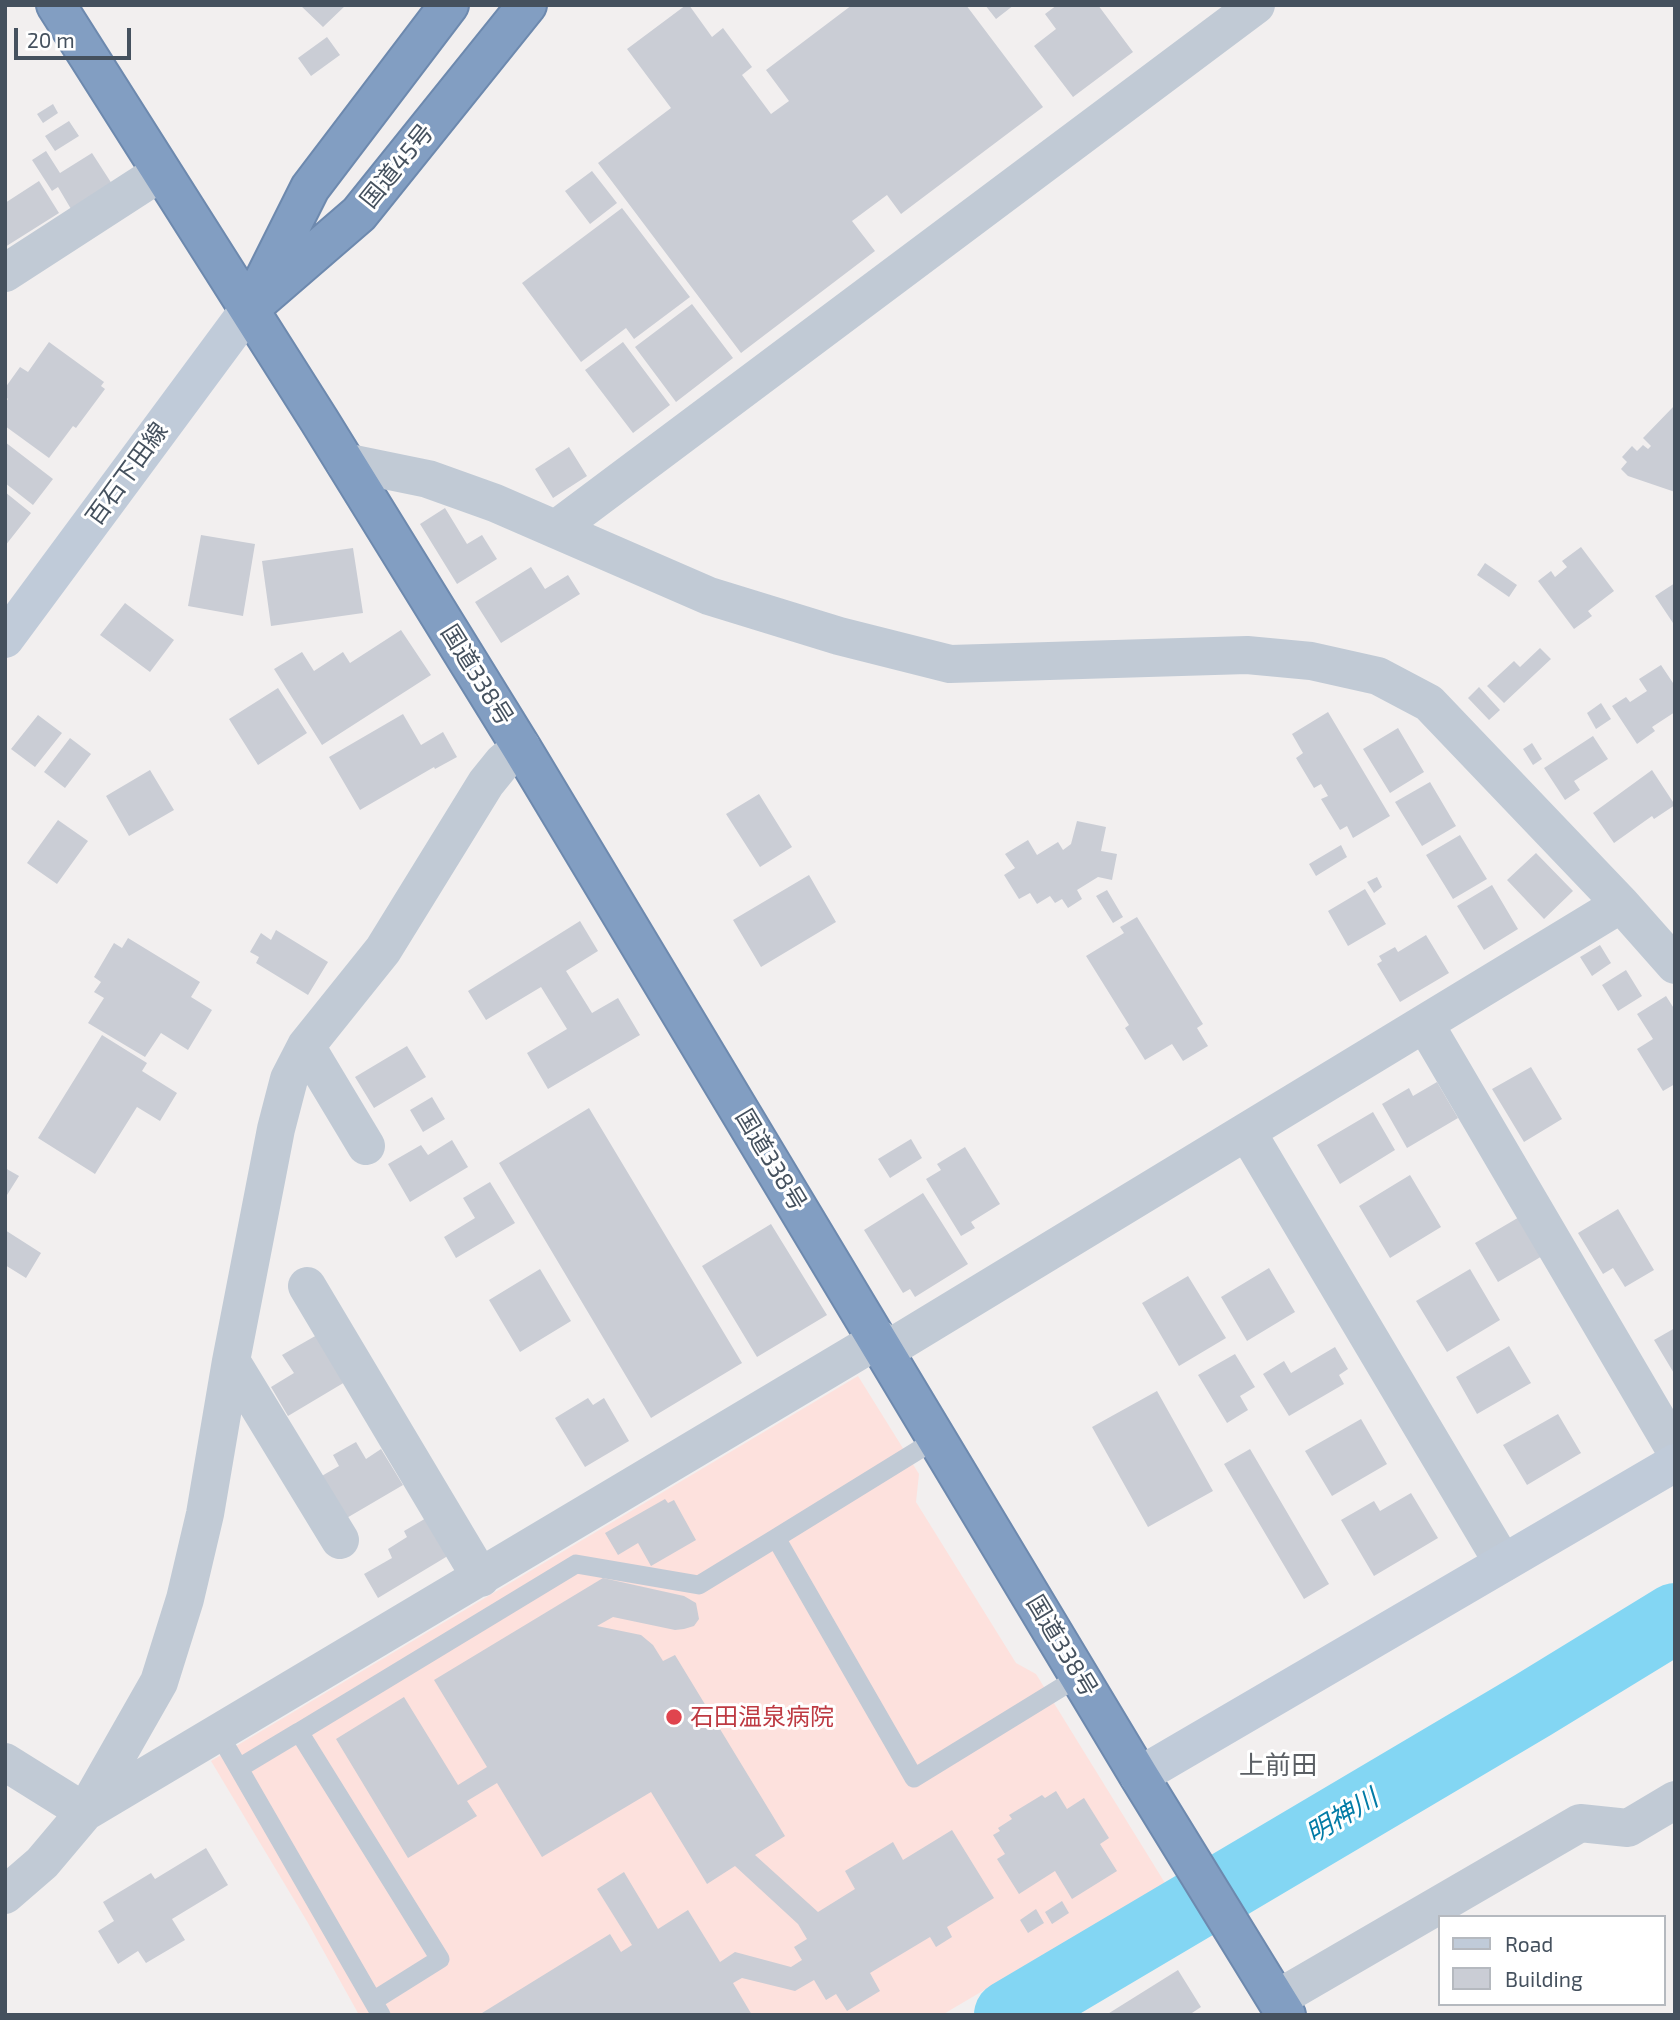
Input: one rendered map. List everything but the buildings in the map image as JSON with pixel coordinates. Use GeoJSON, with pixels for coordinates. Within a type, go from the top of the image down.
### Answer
{"type":"FeatureCollection","features":[{"type":"Feature","properties":{"kind":"highway"},"geometry":{"type":"LineString","coordinates":[[56,5],[249,309]]}},
{"type":"Feature","properties":{"kind":"highway"},"geometry":{"type":"LineString","coordinates":[[249,309],[310,188],[449,5]]}},
{"type":"Feature","properties":{"kind":"highway","name":"国道45号"},"geometry":{"type":"LineString","coordinates":[[249,309],[359,214],[527,5]]}},
{"type":"Feature","properties":{"kind":"highway","name":"国道338号"},"geometry":{"type":"LineString","coordinates":[[249,309],[521,747],[1139,1776],[1282,2007]]}},
{"type":"Feature","properties":{"kind":"street"},"geometry":{"type":"LineString","coordinates":[[556,529],[1256,5]]}},
{"type":"Feature","properties":{"kind":"street"},"geometry":{"type":"LineString","coordinates":[[5,274],[160,172]]}},
{"type":"Feature","properties":{"kind":"street","name":"百石下田線"},"geometry":{"type":"LineString","coordinates":[[5,639],[249,309]]}},
{"type":"Feature","properties":{"kind":"street"},"geometry":{"type":"LineString","coordinates":[[345,462],[428,479],[495,503],[709,596],[839,636],[950,664],[1247,655],[1311,661],[1378,676],[1429,703],[1621,904],[1675,965]]}},
{"type":"Feature","properties":{"kind":"street"},"geometry":{"type":"LineString","coordinates":[[5,1895],[42,1863],[85,1812],[159,1682],[185,1600],[205,1514],[231,1360],[276,1129],[289,1079],[306,1046],[383,950],[486,783],[503,762],[521,747]]}},
{"type":"Feature","properties":{"kind":"street"},"geometry":{"type":"LineString","coordinates":[[85,1812],[1247,1132],[1621,904]]}},
{"type":"Feature","properties":{"kind":"street"},"geometry":{"type":"LineString","coordinates":[[1425,1024],[1675,1450]]}},
{"type":"Feature","properties":{"kind":"street"},"geometry":{"type":"LineString","coordinates":[[306,1046],[366,1146]]}},
{"type":"Feature","properties":{"kind":"street"},"geometry":{"type":"LineString","coordinates":[[1247,1132],[1503,1563]]}},
{"type":"Feature","properties":{"kind":"street"},"geometry":{"type":"LineString","coordinates":[[307,1286],[481,1578]]}},
{"type":"Feature","properties":{"kind":"street"},"geometry":{"type":"LineString","coordinates":[[231,1360],[340,1540]]}},
{"type":"Feature","properties":{"kind":"street"},"geometry":{"type":"LineString","coordinates":[[1139,1776],[1675,1463]]}},
{"type":"Feature","properties":{"kind":"street"},"geometry":{"type":"LineString","coordinates":[[5,1762],[85,1812]]}},
{"type":"Feature","properties":{"kind":"street"},"geometry":{"type":"LineString","coordinates":[[1282,2007],[1580,1823],[1628,1828],[1675,1800]]}},
{"type":"Feature","properties":{"kind":"lane"},"geometry":{"type":"LineString","coordinates":[[239,1768],[576,1564],[699,1584],[938,1438]]}},
{"type":"Feature","properties":{"kind":"lane"},"geometry":{"type":"LineString","coordinates":[[775,1538],[914,1779],[1080,1676]]}},
{"type":"Feature","properties":{"kind":"lane"},"geometry":{"type":"LineString","coordinates":[[219,1734],[377,2008],[439,1959],[299,1732]]}},
{"type":"Feature","properties":{"kind":"shaded area","name":"石田温泉病院"},"geometry":{"type":"Polygon","coordinates":[[[858,1376],[919,1474],[916,1502],[1016,1663],[1036,1674],[1165,1883],[942,2015],[359,2015],[308,1923],[211,1761],[858,1376]]]}},
{"type":"Feature","properties":{"kind":"waterway","name":"明神川"},"geometry":{"type":"LineString","coordinates":[[1009,2015],[1675,1618]]}},
{"type":"Feature","properties":{"kind":"place","name":"石田温泉病院"},"geometry":{"type":"Point","coordinates":[674,1717]}},
{"type":"Feature","properties":{"kind":"district","name":"上前田"},"geometry":{"type":"Point","coordinates":[1278,1765]}}]}
